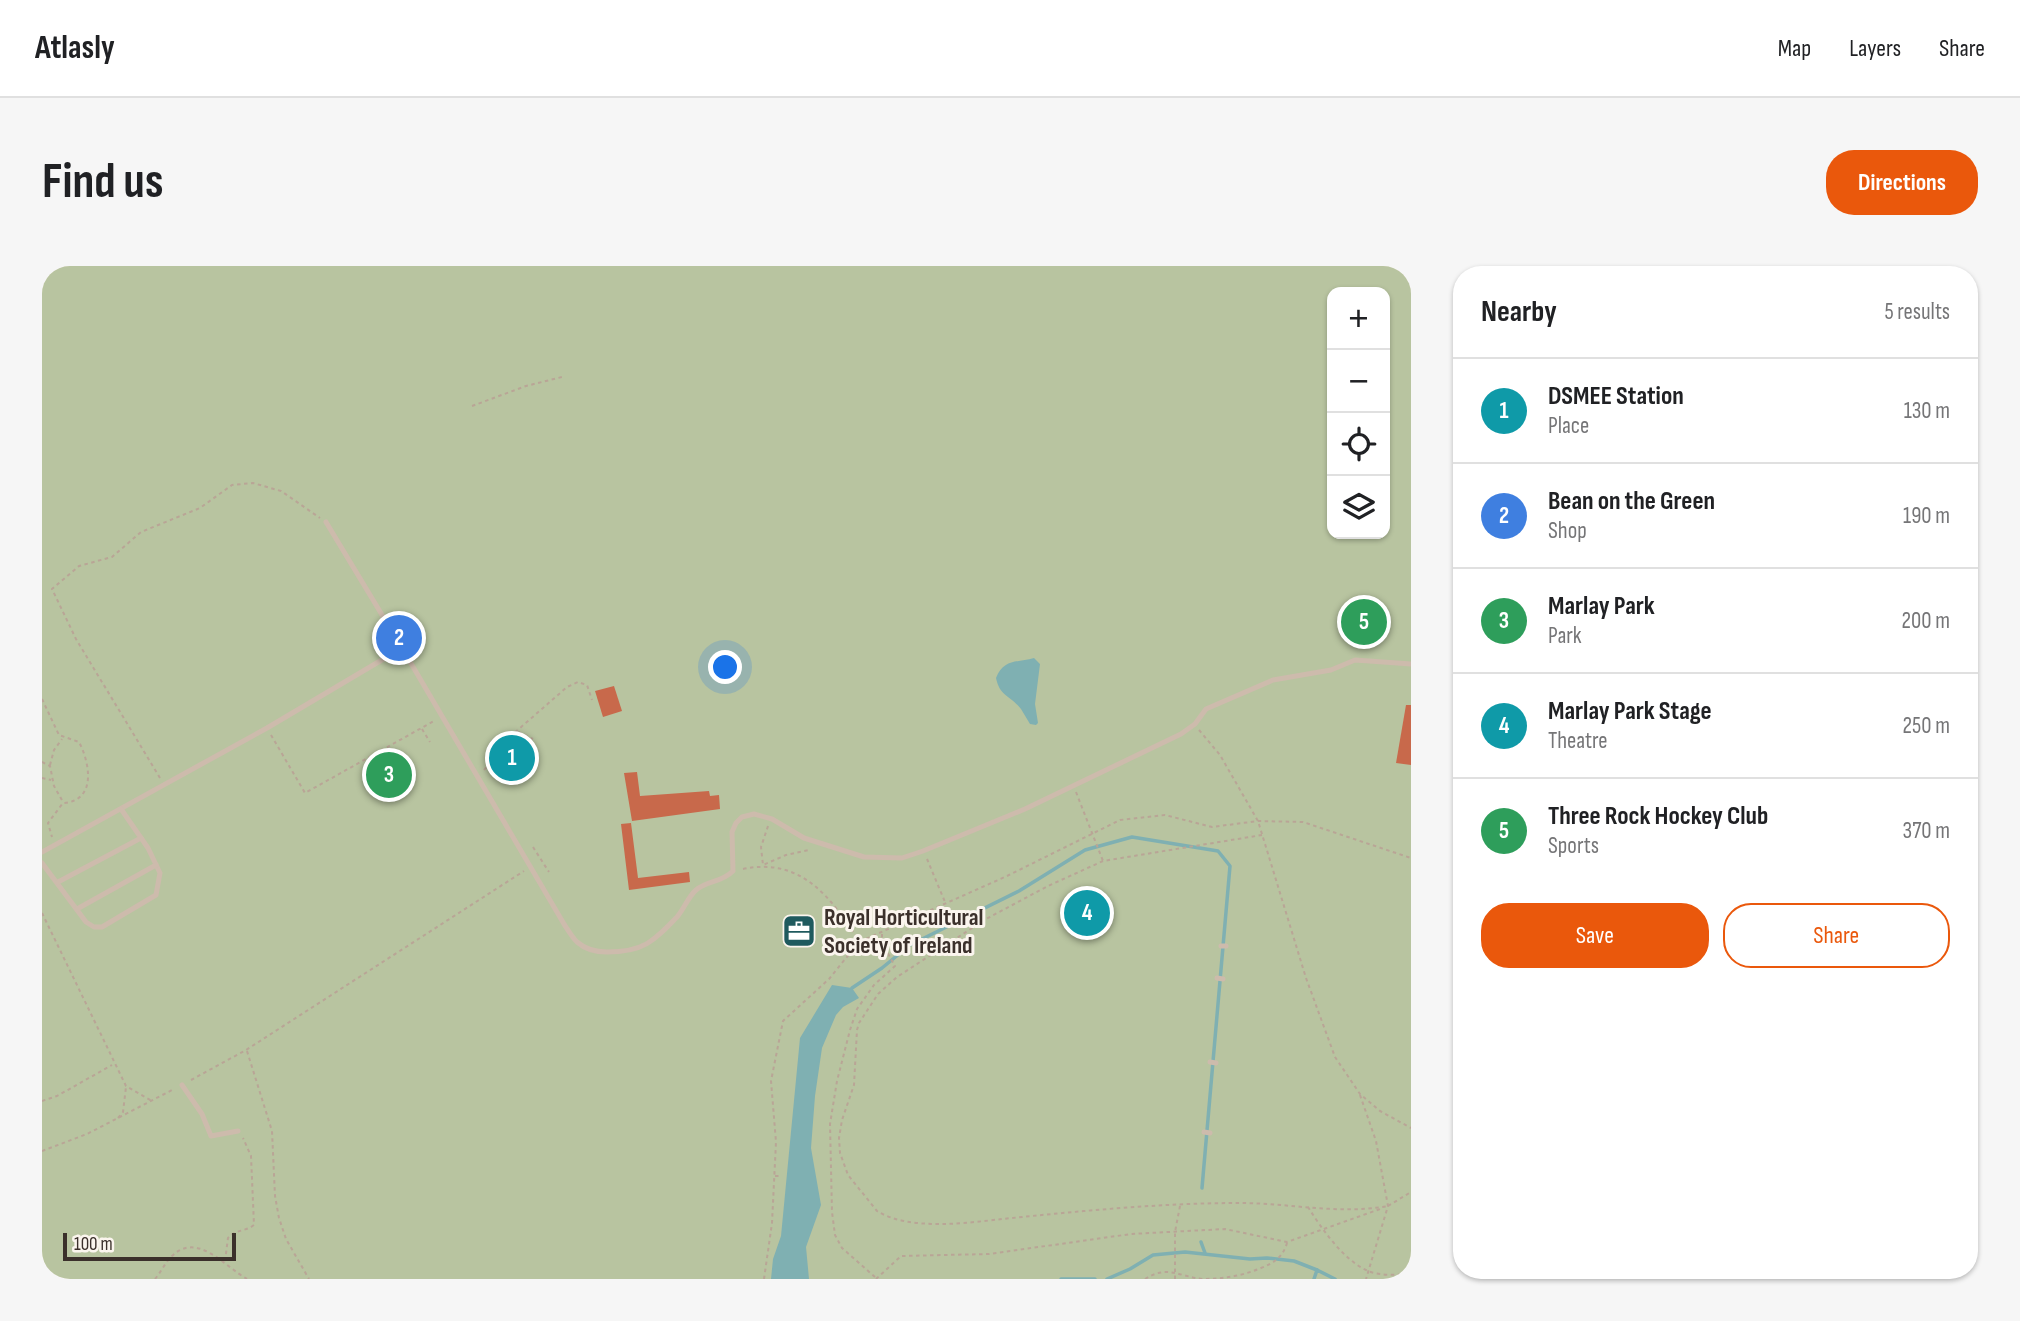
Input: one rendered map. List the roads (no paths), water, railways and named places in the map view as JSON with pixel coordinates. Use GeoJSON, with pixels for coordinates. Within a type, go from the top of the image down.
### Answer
{"type":"FeatureCollection","features":[{"type":"Feature","properties":{"kind":"lane"},"geometry":{"type":"LineString","coordinates":[[326,522],[577,942],[601,952],[636,950],[653,940],[680,914],[694,891],[706,884],[725,879],[733,871],[732,832],[742,817],[754,814],[772,819],[804,838],[864,857],[902,858],[1025,809],[1181,734],[1195,724],[1206,709],[1273,680],[1331,670],[1355,660],[1411,664]]}},
{"type":"Feature","properties":{"kind":"lane"},"geometry":{"type":"LineString","coordinates":[[42,852],[267,728],[402,649]]}},
{"type":"Feature","properties":{"kind":"lane"},"geometry":{"type":"LineString","coordinates":[[42,863],[86,922],[94,927],[102,927],[156,895],[160,873],[121,809]]}},
{"type":"Feature","properties":{"kind":"lane"},"geometry":{"type":"LineString","coordinates":[[58,882],[141,838]]}},
{"type":"Feature","properties":{"kind":"lane"},"geometry":{"type":"LineString","coordinates":[[77,909],[156,865]]}},
{"type":"Feature","properties":{"kind":"lane"},"geometry":{"type":"LineString","coordinates":[[182,1085],[202,1115],[211,1136],[238,1131]]}},
{"type":"Feature","properties":{"kind":"water"},"geometry":{"type":"Polygon","coordinates":[[[1034,658],[1040,664],[1035,704],[1036,725],[1030,724],[1017,704],[1003,692],[996,678],[1007,664],[1034,658]]]}},
{"type":"Feature","properties":{"kind":"water"},"geometry":{"type":"Polygon","coordinates":[[[832,985],[852,988],[859,998],[843,1007],[836,1015],[822,1048],[811,1148],[821,1205],[806,1247],[809,1279],[771,1279],[773,1259],[781,1236],[800,1038],[832,985]]]}},
{"type":"Feature","properties":{"kind":"waterway"},"geometry":{"type":"LineString","coordinates":[[852,988],[910,945],[1019,891],[1085,850],[1132,837],[1218,851],[1230,866],[1202,1188]]}},
{"type":"Feature","properties":{"kind":"waterway"},"geometry":{"type":"LineString","coordinates":[[1201,1242],[1205,1253]]}},
{"type":"Feature","properties":{"kind":"waterway"},"geometry":{"type":"LineString","coordinates":[[1107,1279],[1153,1255],[1185,1252],[1294,1261],[1317,1270]]}},
{"type":"Feature","properties":{"kind":"waterway"},"geometry":{"type":"LineString","coordinates":[[1314,1279],[1317,1270],[1335,1279]]}},
{"type":"Feature","properties":{"kind":"waterway"},"geometry":{"type":"LineString","coordinates":[[1061,1279],[1095,1279]]}},
{"type":"Feature","properties":{"kind":"place","name":"Three Rock Hockey Club"},"geometry":{"type":"Point","coordinates":[1364,622]}},
{"type":"Feature","properties":{"kind":"place","name":"Bean on the Green"},"geometry":{"type":"Point","coordinates":[399,638]}},
{"type":"Feature","properties":{"kind":"place","name":"DSMEE Station"},"geometry":{"type":"Point","coordinates":[512,758]}},
{"type":"Feature","properties":{"kind":"place","name":"Marlay Park"},"geometry":{"type":"Point","coordinates":[389,775]}},
{"type":"Feature","properties":{"kind":"place","name":"Marlay Park Stage"},"geometry":{"type":"Point","coordinates":[1087,913]}},
{"type":"Feature","properties":{"kind":"place","name":"Royal Horticultural Society of Ireland"},"geometry":{"type":"Point","coordinates":[799,931]}}]}
